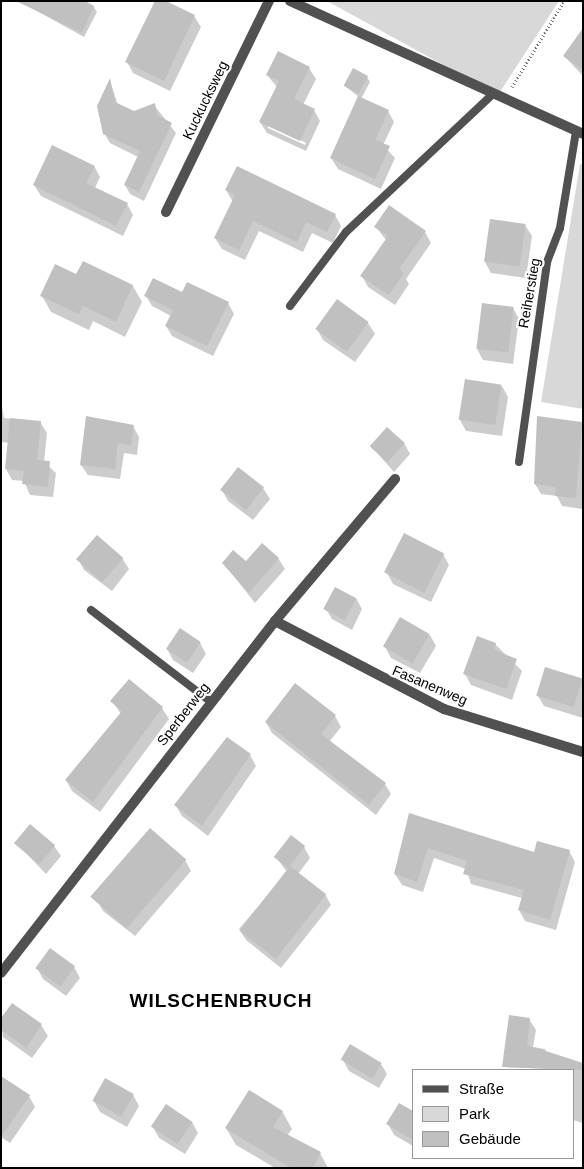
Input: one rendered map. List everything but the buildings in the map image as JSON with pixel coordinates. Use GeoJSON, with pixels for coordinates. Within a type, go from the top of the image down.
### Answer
{"type":"FeatureCollection","features":[{"type":"Feature","properties":{"kind":"street","name":"Kuckucksweg"},"geometry":{"type":"LineString","coordinates":[[166,212],[269,1]]}},
{"type":"Feature","properties":{"kind":"street","name":"Reiherstieg"},"geometry":{"type":"LineString","coordinates":[[290,1],[579,132]]}},
{"type":"Feature","properties":{"kind":"street","name":"Sperberweg"},"geometry":{"type":"LineString","coordinates":[[1,973],[275,621],[395,479]]}},
{"type":"Feature","properties":{"kind":"street","name":"Fasanenweg"},"geometry":{"type":"LineString","coordinates":[[275,621],[444,709],[583,752]]}},
{"type":"Feature","properties":{"kind":"lane"},"geometry":{"type":"LineString","coordinates":[[290,306],[346,232],[494,93]]}},
{"type":"Feature","properties":{"kind":"lane","name":"Reiherstieg"},"geometry":{"type":"LineString","coordinates":[[519,462],[547,262],[560,228],[579,132]]}},
{"type":"Feature","properties":{"kind":"lane"},"geometry":{"type":"LineString","coordinates":[[91,610],[211,702]]}},
{"type":"Feature","properties":{"kind":"path"},"geometry":{"type":"LineString","coordinates":[[505,98],[564,1]]}},
{"type":"Feature","properties":{"kind":"green space"},"geometry":{"type":"Polygon","coordinates":[[[327,1],[559,1],[498,95],[327,1]]]}},
{"type":"Feature","properties":{"kind":"green space"},"geometry":{"type":"Polygon","coordinates":[[[580,164],[583,165],[583,409],[541,402],[580,164]]]}},
{"type":"Feature","properties":{"kind":"district","name":"WILSCHENBRUCH"},"geometry":{"type":"Point","coordinates":[221,1001]}}]}
